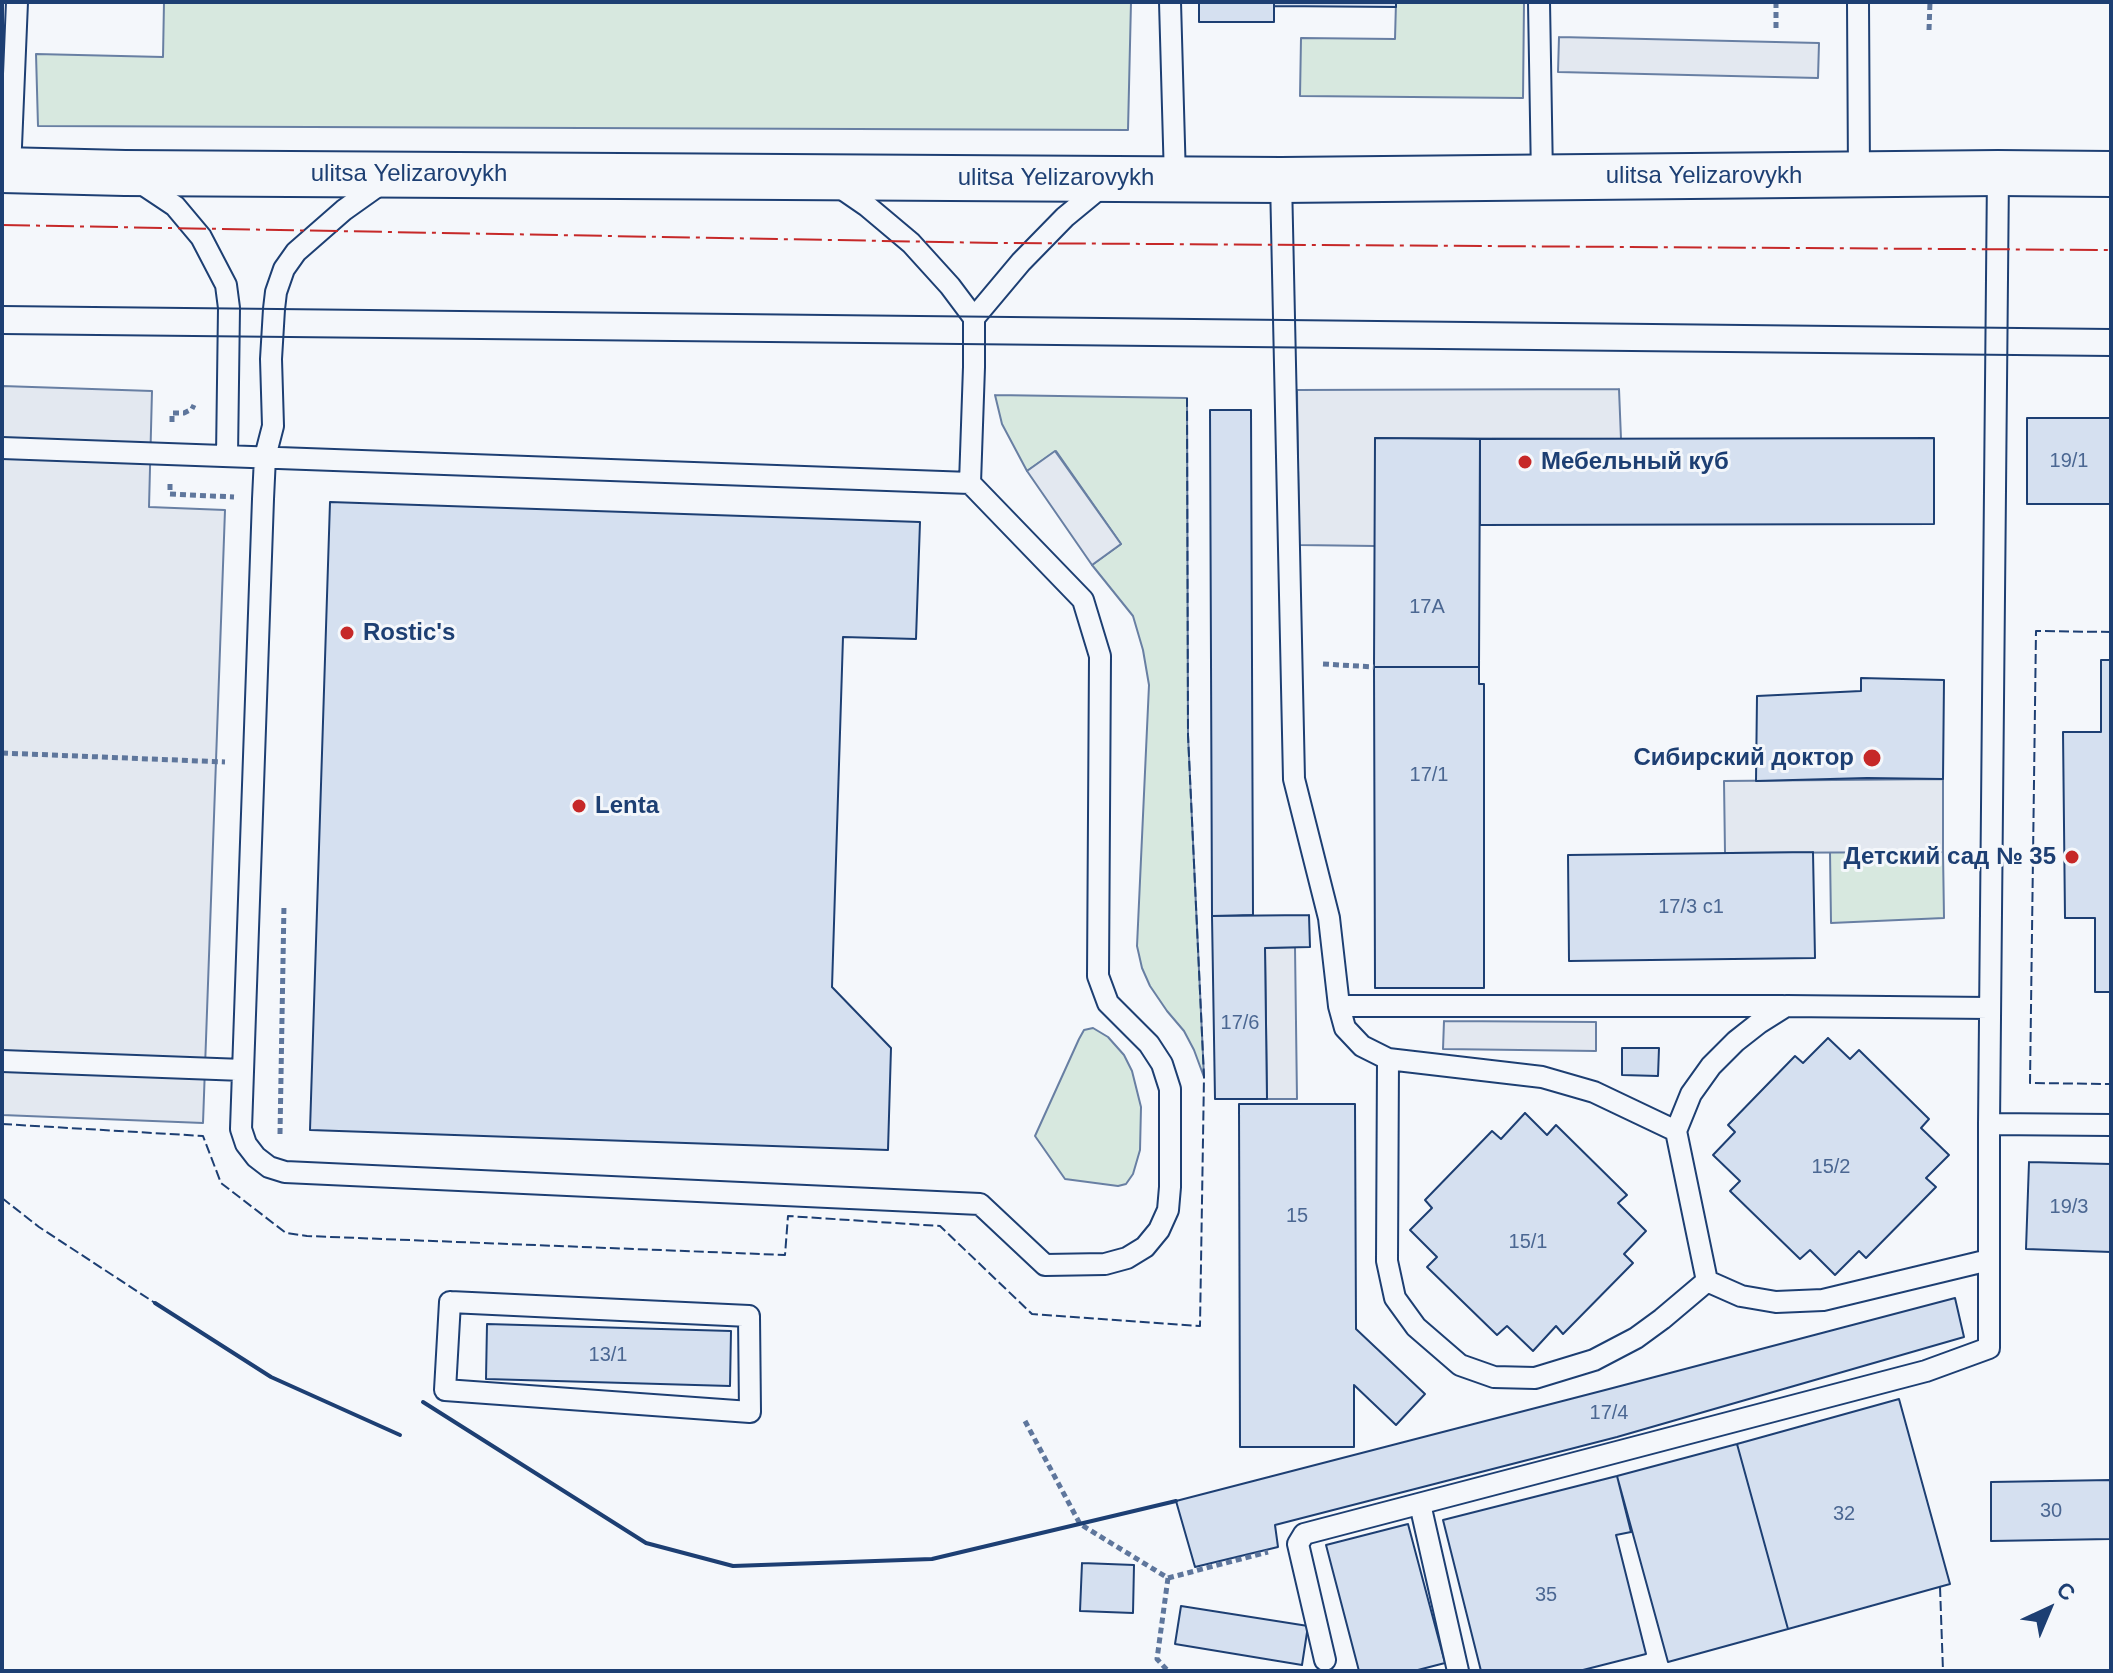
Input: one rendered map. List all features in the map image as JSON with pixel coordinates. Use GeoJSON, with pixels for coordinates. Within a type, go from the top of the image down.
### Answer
{"type":"FeatureCollection","features":[{"type":"Feature","properties":{"kind":"main road","name":"ulitsa Yelizarovykh"},"geometry":{"type":"LineString","coordinates":[[6,170],[1281,180],[2111,174]]}},
{"type":"Feature","properties":{"kind":"lane"},"geometry":{"type":"LineString","coordinates":[[6,170],[17,2]]}},
{"type":"Feature","properties":{"kind":"lane"},"geometry":{"type":"LineString","coordinates":[[1170,2],[1175,179]]}},
{"type":"Feature","properties":{"kind":"lane"},"geometry":{"type":"LineString","coordinates":[[1539,2],[1542,177]]}},
{"type":"Feature","properties":{"kind":"lane"},"geometry":{"type":"LineString","coordinates":[[1858,2],[1859,175]]}},
{"type":"Feature","properties":{"kind":"lane"},"geometry":{"type":"LineString","coordinates":[[125,173],[175,206],[201,237],[226,285],[229,308],[227,456]]}},
{"type":"Feature","properties":{"kind":"lane"},"geometry":{"type":"LineString","coordinates":[[2,448],[265,457],[970,483],[1083,600],[1100,656],[1098,976],[1108,1003],[1149,1044],[1162,1064],[1170,1089],[1168,1210],[1159,1230],[1145,1247],[1127,1258],[1105,1264],[1045,1265],[980,1204],[285,1172],[269,1167],[246,1144],[241,1129],[263,499],[265,457],[273,426],[271,359],[276,292],[284,269],[296,252],[344,210],[395,173]]}},
{"type":"Feature","properties":{"kind":"lane"},"geometry":{"type":"LineString","coordinates":[[1325,1660],[1298,1544],[1304,1534],[1926,1371],[1989,1348],[1989,1008],[1998,173]]}},
{"type":"Feature","properties":{"kind":"lane"},"geometry":{"type":"LineString","coordinates":[[825,177],[867,206],[911,243],[974,318],[970,483]]}},
{"type":"Feature","properties":{"kind":"lane"},"geometry":{"type":"LineString","coordinates":[[974,318],[1021,262],[1065,217],[1112,178]]}},
{"type":"Feature","properties":{"kind":"lane"},"geometry":{"type":"LineString","coordinates":[[1281,180],[1294,779],[1329,918],[1339,1006],[1345,1028],[1362,1046],[1388,1059],[1542,1077],[1594,1092],[1676,1131]]}},
{"type":"Feature","properties":{"kind":"lane"},"geometry":{"type":"LineString","coordinates":[[1339,1006],[1989,1008]]}},
{"type":"Feature","properties":{"kind":"lane"},"geometry":{"type":"LineString","coordinates":[[1707,1281],[1676,1131],[1691,1094],[1711,1066],[1736,1041],[1786,1006]]}},
{"type":"Feature","properties":{"kind":"lane"},"geometry":{"type":"LineString","coordinates":[[1388,1059],[1389,1273],[1395,1298],[1416,1327],[1460,1365],[1494,1377],[1535,1378],[1594,1360],[1636,1338],[1707,1281]]}},
{"type":"Feature","properties":{"kind":"lane"},"geometry":{"type":"LineString","coordinates":[[2,1061],[243,1070]]}},
{"type":"Feature","properties":{"kind":"lane"},"geometry":{"type":"LineString","coordinates":[[1989,1124],[2111,1125]]}},
{"type":"Feature","properties":{"kind":"lane"},"geometry":{"type":"LineString","coordinates":[[1707,1281],[1741,1296],[1776,1302],[1823,1300],[1989,1260]]}},
{"type":"Feature","properties":{"kind":"lane"},"geometry":{"type":"LineString","coordinates":[[450,1302],[749,1316],[750,1412],[445,1390],[450,1302]]}},
{"type":"Feature","properties":{"kind":"lane"},"geometry":{"type":"LineString","coordinates":[[1420,1504],[1458,1671]]}},
{"type":"Feature","properties":{"kind":"path"},"geometry":{"type":"LineString","coordinates":[[1776,2],[1776,28]]}},
{"type":"Feature","properties":{"kind":"path"},"geometry":{"type":"LineString","coordinates":[[1929,30],[1930,2]]}},
{"type":"Feature","properties":{"kind":"path"},"geometry":{"type":"LineString","coordinates":[[198,398],[192,409],[172,413],[170,494],[263,499]]}},
{"type":"Feature","properties":{"kind":"path"},"geometry":{"type":"LineString","coordinates":[[1292,662],[1374,667]]}},
{"type":"Feature","properties":{"kind":"path"},"geometry":{"type":"LineString","coordinates":[[2,753],[254,763]]}},
{"type":"Feature","properties":{"kind":"path"},"geometry":{"type":"LineString","coordinates":[[280,1147],[284,894]]}},
{"type":"Feature","properties":{"kind":"path"},"geometry":{"type":"LineString","coordinates":[[1025,1421],[1080,1524],[1168,1578],[1298,1544]]}},
{"type":"Feature","properties":{"kind":"path"},"geometry":{"type":"LineString","coordinates":[[1168,1578],[1157,1659],[1168,1671]]}},
{"type":"Feature","properties":{"kind":"shaded area"},"geometry":{"type":"Polygon","coordinates":[[[164,2],[1131,2],[1128,130],[38,126],[36,54],[163,57],[164,2]]]}},
{"type":"Feature","properties":{"kind":"shaded area"},"geometry":{"type":"Polygon","coordinates":[[[1396,2],[1524,2],[1523,98],[1300,96],[1301,38],[1395,39],[1396,2]]]}},
{"type":"Feature","properties":{"kind":"shaded area"},"geometry":{"type":"Polygon","coordinates":[[[1559,37],[1819,43],[1818,78],[1558,72],[1559,37]]]}},
{"type":"Feature","properties":{"kind":"shaded area"},"geometry":{"type":"Polygon","coordinates":[[[2,386],[152,391],[149,507],[225,510],[203,1123],[2,1115],[2,386]]]}},
{"type":"Feature","properties":{"kind":"shaded area"},"geometry":{"type":"Polygon","coordinates":[[[1619,389],[1621,439],[1375,438],[1375,546],[1299,545],[1297,390],[1619,389]]]}},
{"type":"Feature","properties":{"kind":"shaded area"},"geometry":{"type":"Polygon","coordinates":[[[995,395],[1187,398],[1188,735],[1204,1077],[1184,1031],[1150,986],[1137,946],[1149,685],[1133,616],[1092,565],[1121,544],[1056,451],[1027,471],[1002,424],[995,395]]]}},
{"type":"Feature","properties":{"kind":"shaded area"},"geometry":{"type":"Polygon","coordinates":[[[1055,451],[1121,544],[1092,565],[1027,471],[1055,451]]]}},
{"type":"Feature","properties":{"kind":"shaded area"},"geometry":{"type":"Polygon","coordinates":[[[1943,779],[1943,852],[1725,853],[1724,781],[1943,779]]]}},
{"type":"Feature","properties":{"kind":"shaded area"},"geometry":{"type":"Polygon","coordinates":[[[1830,852],[1943,852],[1944,918],[1831,923],[1830,852]]]}},
{"type":"Feature","properties":{"kind":"shaded area"},"geometry":{"type":"Polygon","coordinates":[[[1295,947],[1297,1099],[1267,1099],[1265,948],[1295,947]]]}},
{"type":"Feature","properties":{"kind":"shaded area"},"geometry":{"type":"Polygon","coordinates":[[[1444,1021],[1596,1022],[1596,1051],[1443,1049],[1444,1021]]]}},
{"type":"Feature","properties":{"kind":"shaded area"},"geometry":{"type":"Polygon","coordinates":[[[1093,1028],[1108,1037],[1124,1055],[1132,1071],[1141,1107],[1140,1150],[1133,1174],[1126,1184],[1118,1186],[1065,1179],[1035,1136],[1079,1039],[1084,1030],[1093,1028]]]}},
{"type":"Feature","properties":{"kind":"building"},"geometry":{"type":"Polygon","coordinates":[[[1199,2],[1274,2],[1274,22],[1199,22],[1199,2]]]}},
{"type":"Feature","properties":{"kind":"building"},"geometry":{"type":"Polygon","coordinates":[[[1274,2],[1396,2],[1396,7],[1274,6],[1274,2]]]}},
{"type":"Feature","properties":{"kind":"building"},"geometry":{"type":"Polygon","coordinates":[[[1210,410],[1251,410],[1253,915],[1212,916],[1210,410]]]}},
{"type":"Feature","properties":{"kind":"building"},"geometry":{"type":"Polygon","coordinates":[[[2027,418],[2111,418],[2111,504],[2027,504],[2027,418]]]}},
{"type":"Feature","properties":{"kind":"building"},"geometry":{"type":"Polygon","coordinates":[[[1375,438],[1480,439],[1479,667],[1374,667],[1375,438]]]}},
{"type":"Feature","properties":{"kind":"building"},"geometry":{"type":"Polygon","coordinates":[[[1934,438],[1934,524],[1480,525],[1480,439],[1934,438]]]}},
{"type":"Feature","properties":{"kind":"building","name":"Lenta"},"geometry":{"type":"Polygon","coordinates":[[[330,502],[920,522],[916,639],[843,637],[832,987],[891,1048],[888,1150],[310,1130],[330,502]]]}},
{"type":"Feature","properties":{"kind":"building"},"geometry":{"type":"Polygon","coordinates":[[[2101,660],[2111,660],[2111,992],[2095,992],[2095,918],[2065,918],[2063,732],[2101,732],[2101,660]]]}},
{"type":"Feature","properties":{"kind":"building"},"geometry":{"type":"Polygon","coordinates":[[[1374,667],[1479,667],[1479,684],[1484,684],[1484,988],[1375,988],[1374,667]]]}},
{"type":"Feature","properties":{"kind":"building"},"geometry":{"type":"Polygon","coordinates":[[[1861,678],[1944,680],[1943,779],[1756,781],[1757,696],[1861,691],[1861,678]]]}},
{"type":"Feature","properties":{"kind":"building"},"geometry":{"type":"Polygon","coordinates":[[[1813,852],[1815,958],[1569,961],[1568,855],[1813,852]]]}},
{"type":"Feature","properties":{"kind":"building"},"geometry":{"type":"Polygon","coordinates":[[[1309,915],[1310,947],[1265,948],[1267,1099],[1215,1099],[1212,916],[1309,915]]]}},
{"type":"Feature","properties":{"kind":"building"},"geometry":{"type":"Polygon","coordinates":[[[1828,1038],[1850,1059],[1859,1050],[1929,1119],[1921,1128],[1949,1155],[1926,1178],[1936,1187],[1866,1258],[1859,1251],[1835,1275],[1810,1250],[1800,1259],[1730,1191],[1740,1181],[1713,1155],[1735,1132],[1728,1125],[1795,1056],[1803,1063],[1828,1038]]]}},
{"type":"Feature","properties":{"kind":"building"},"geometry":{"type":"Polygon","coordinates":[[[1622,1048],[1659,1048],[1658,1076],[1622,1075],[1622,1048]]]}},
{"type":"Feature","properties":{"kind":"building"},"geometry":{"type":"Polygon","coordinates":[[[1239,1104],[1355,1104],[1356,1329],[1425,1394],[1396,1425],[1354,1385],[1354,1447],[1240,1447],[1239,1104]]]}},
{"type":"Feature","properties":{"kind":"building"},"geometry":{"type":"Polygon","coordinates":[[[1525,1113],[1547,1135],[1556,1125],[1627,1195],[1618,1203],[1646,1231],[1624,1254],[1633,1263],[1563,1334],[1556,1326],[1533,1351],[1507,1326],[1497,1335],[1427,1267],[1437,1257],[1410,1230],[1432,1208],[1425,1200],[1492,1131],[1501,1139],[1525,1113]]]}},
{"type":"Feature","properties":{"kind":"building"},"geometry":{"type":"Polygon","coordinates":[[[2029,1162],[2111,1164],[2111,1252],[2026,1249],[2029,1162]]]}},
{"type":"Feature","properties":{"kind":"building"},"geometry":{"type":"Polygon","coordinates":[[[1955,1298],[1964,1337],[1617,1437],[1275,1525],[1278,1547],[1195,1567],[1176,1501],[1955,1298]]]}},
{"type":"Feature","properties":{"kind":"building"},"geometry":{"type":"Polygon","coordinates":[[[487,1324],[731,1331],[730,1386],[486,1379],[487,1324]]]}},
{"type":"Feature","properties":{"kind":"building"},"geometry":{"type":"Polygon","coordinates":[[[1899,1399],[1950,1584],[1788,1629],[1737,1444],[1899,1399]]]}},
{"type":"Feature","properties":{"kind":"building"},"geometry":{"type":"Polygon","coordinates":[[[1737,1444],[1788,1629],[1668,1662],[1617,1476],[1737,1444]]]}},
{"type":"Feature","properties":{"kind":"building"},"geometry":{"type":"Polygon","coordinates":[[[1617,1476],[1631,1532],[1616,1535],[1646,1654],[1579,1671],[1481,1671],[1443,1520],[1617,1476]]]}},
{"type":"Feature","properties":{"kind":"building"},"geometry":{"type":"Polygon","coordinates":[[[2111,1480],[2111,1539],[1991,1541],[1991,1482],[2111,1480]]]}},
{"type":"Feature","properties":{"kind":"building"},"geometry":{"type":"Polygon","coordinates":[[[1408,1524],[1445,1663],[1414,1671],[1359,1671],[1326,1545],[1408,1524]]]}},
{"type":"Feature","properties":{"kind":"building"},"geometry":{"type":"Polygon","coordinates":[[[1082,1563],[1134,1565],[1133,1613],[1080,1611],[1082,1563]]]}},
{"type":"Feature","properties":{"kind":"building"},"geometry":{"type":"Polygon","coordinates":[[[1181,1606],[1308,1626],[1302,1665],[1175,1644],[1181,1606]]]}},
{"type":"Feature","properties":{"kind":"tram line"},"geometry":{"type":"LineString","coordinates":[[2,306],[2111,329]]}},
{"type":"Feature","properties":{"kind":"tram line"},"geometry":{"type":"LineString","coordinates":[[2,334],[2111,356]]}},
{"type":"Feature","properties":{"kind":"fence"},"geometry":{"type":"LineString","coordinates":[[2,1124],[203,1136],[221,1183],[286,1233],[785,1255],[788,1216],[940,1226],[1032,1314],[1200,1326],[1204,1077],[1188,735],[1187,398]]}},
{"type":"Feature","properties":{"kind":"fence"},"geometry":{"type":"LineString","coordinates":[[2111,632],[2036,631],[2030,1083],[2111,1084]]}},
{"type":"Feature","properties":{"kind":"fence"},"geometry":{"type":"LineString","coordinates":[[2,1198],[39,1227],[155,1303]]}},
{"type":"Feature","properties":{"kind":"fence"},"geometry":{"type":"LineString","coordinates":[[1940,1587],[1943,1671]]}},
{"type":"Feature","properties":{"kind":"wall"},"geometry":{"type":"LineString","coordinates":[[155,1303],[271,1377],[400,1435]]}},
{"type":"Feature","properties":{"kind":"wall"},"geometry":{"type":"LineString","coordinates":[[423,1402],[646,1543],[733,1566],[932,1559],[1176,1501]]}},
{"type":"Feature","properties":{"kind":"power"},"geometry":{"type":"LineString","coordinates":[[2,225],[998,243],[2111,250]]}},
{"type":"Feature","properties":{"kind":"place","name":"Мебельный куб"},"geometry":{"type":"Point","coordinates":[1525,462]}},
{"type":"Feature","properties":{"kind":"place","name":"Rostic's"},"geometry":{"type":"Point","coordinates":[347,633]}},
{"type":"Feature","properties":{"kind":"place","name":"Сибирский доктор"},"geometry":{"type":"Point","coordinates":[1872,758]}},
{"type":"Feature","properties":{"kind":"place","name":"Lenta"},"geometry":{"type":"Point","coordinates":[579,806]}},
{"type":"Feature","properties":{"kind":"place","name":"Детский сад № 35"},"geometry":{"type":"Point","coordinates":[2072,857]}}]}
